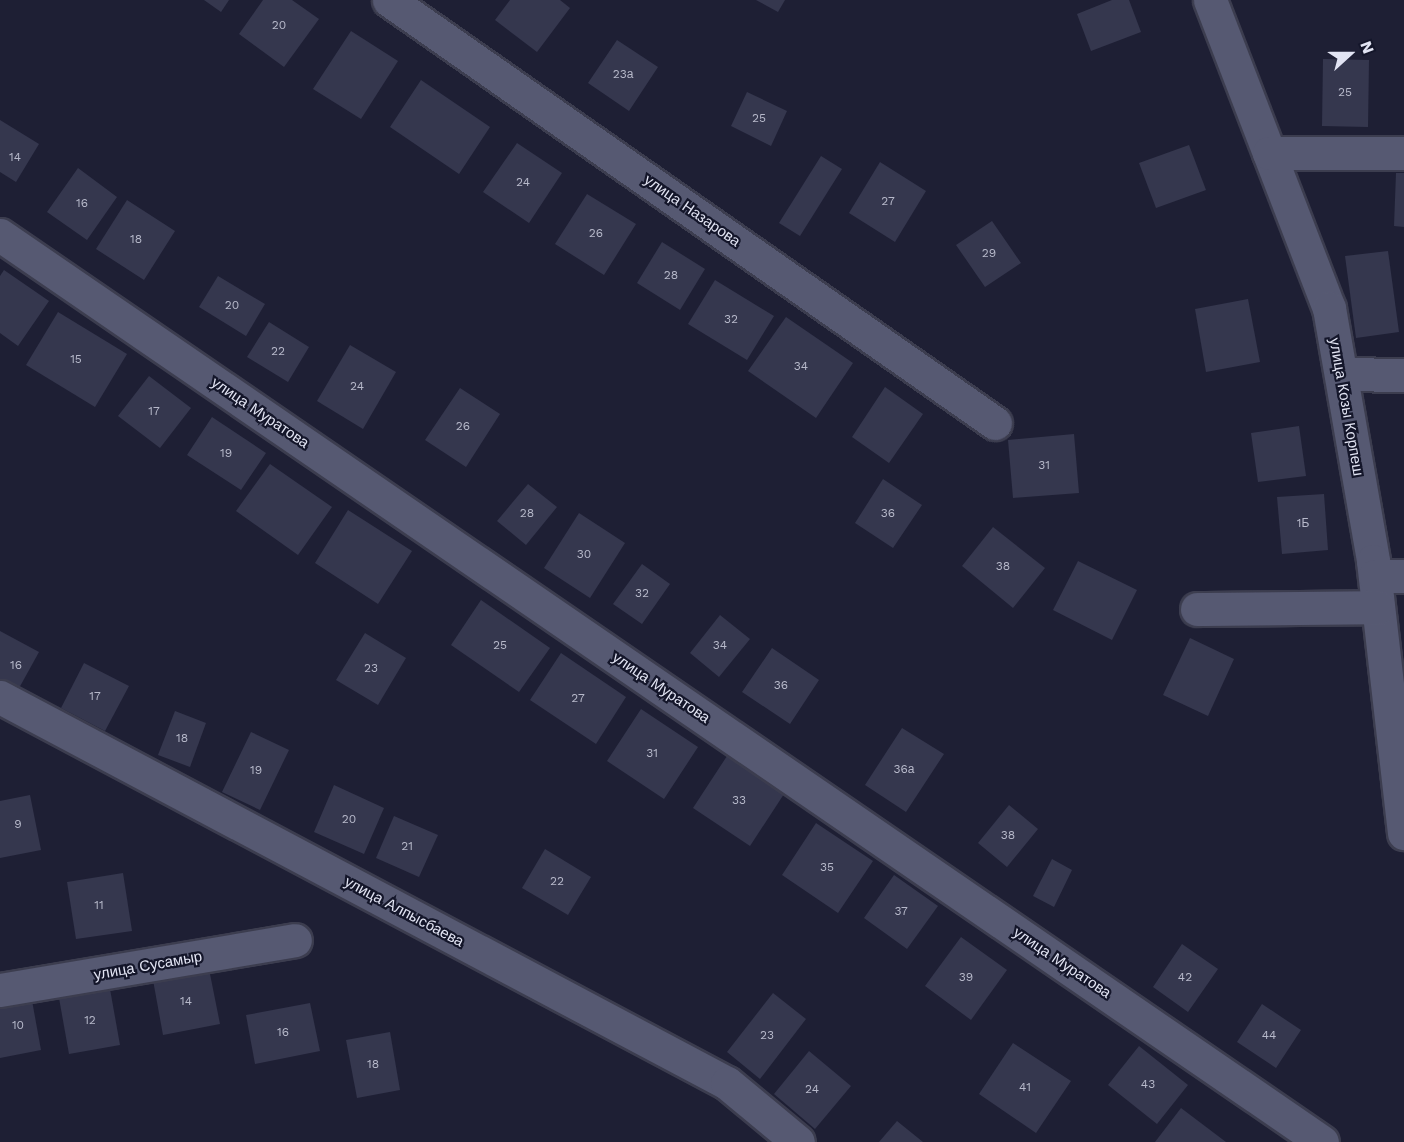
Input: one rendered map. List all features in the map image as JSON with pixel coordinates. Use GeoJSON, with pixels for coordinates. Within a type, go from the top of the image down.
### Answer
{"type":"FeatureCollection","features":[{"type":"Feature","properties":{"kind":"street","name":"улица Назарова"},"geometry":{"type":"LineString","coordinates":[[389,0],[995,423]]}},
{"type":"Feature","properties":{"kind":"street","name":"улица Козы Корпеш"},"geometry":{"type":"LineString","coordinates":[[1210,0],[1329,308],[1386,586],[1404,831]]}},
{"type":"Feature","properties":{"kind":"street"},"geometry":{"type":"LineString","coordinates":[[1269,153],[1404,153]]}},
{"type":"Feature","properties":{"kind":"street","name":"улица Муратова"},"geometry":{"type":"LineString","coordinates":[[0,235],[1322,1142]]}},
{"type":"Feature","properties":{"kind":"street"},"geometry":{"type":"LineString","coordinates":[[1341,374],[1404,375]]}},
{"type":"Feature","properties":{"kind":"street"},"geometry":{"type":"LineString","coordinates":[[1197,609],[1386,586]]}},
{"type":"Feature","properties":{"kind":"street","name":"улица Алпысбаева"},"geometry":{"type":"LineString","coordinates":[[0,697],[727,1083],[798,1142]]}},
{"type":"Feature","properties":{"kind":"street","name":"улица Сусамыр"},"geometry":{"type":"LineString","coordinates":[[0,990],[295,940]]}},
{"type":"Feature","properties":{"kind":"building"},"geometry":{"type":"Polygon","coordinates":[[[204,0],[229,0],[221,12],[204,0]]]}},
{"type":"Feature","properties":{"kind":"building"},"geometry":{"type":"Polygon","coordinates":[[[263,0],[292,0],[319,19],[284,67],[239,34],[263,0]]]}},
{"type":"Feature","properties":{"kind":"building"},"geometry":{"type":"Polygon","coordinates":[[[510,0],[560,0],[570,8],[537,52],[495,20],[510,0]]]}},
{"type":"Feature","properties":{"kind":"building"},"geometry":{"type":"Polygon","coordinates":[[[756,0],[785,0],[778,12],[756,0]]]}},
{"type":"Feature","properties":{"kind":"building"},"geometry":{"type":"Polygon","coordinates":[[[1112,0],[1129,0],[1141,32],[1091,51],[1077,14],[1112,0]]]}},
{"type":"Feature","properties":{"kind":"building"},"geometry":{"type":"Polygon","coordinates":[[[351,31],[398,61],[361,119],[313,89],[351,31]]]}},
{"type":"Feature","properties":{"kind":"building"},"geometry":{"type":"Polygon","coordinates":[[[617,40],[658,67],[629,111],[588,83],[617,40]]]}},
{"type":"Feature","properties":{"kind":"building"},"geometry":{"type":"Polygon","coordinates":[[[1323,59],[1369,60],[1368,127],[1322,126],[1323,59]]]}},
{"type":"Feature","properties":{"kind":"building"},"geometry":{"type":"Polygon","coordinates":[[[421,80],[490,127],[459,174],[390,127],[421,80]]]}},
{"type":"Feature","properties":{"kind":"building"},"geometry":{"type":"Polygon","coordinates":[[[747,92],[787,111],[771,146],[731,126],[747,92]]]}},
{"type":"Feature","properties":{"kind":"building"},"geometry":{"type":"Polygon","coordinates":[[[0,120],[39,144],[16,182],[0,172],[0,120]]]}},
{"type":"Feature","properties":{"kind":"building"},"geometry":{"type":"Polygon","coordinates":[[[517,143],[562,173],[529,223],[483,192],[517,143]]]}},
{"type":"Feature","properties":{"kind":"building"},"geometry":{"type":"Polygon","coordinates":[[[1189,145],[1206,190],[1156,208],[1139,163],[1189,145]]]}},
{"type":"Feature","properties":{"kind":"building"},"geometry":{"type":"Polygon","coordinates":[[[821,156],[842,169],[800,236],[779,223],[821,156]]]}},
{"type":"Feature","properties":{"kind":"building"},"geometry":{"type":"Polygon","coordinates":[[[880,162],[926,191],[895,242],[849,213],[880,162]]]}},
{"type":"Feature","properties":{"kind":"building"},"geometry":{"type":"Polygon","coordinates":[[[78,168],[117,197],[87,240],[47,212],[78,168]]]}},
{"type":"Feature","properties":{"kind":"building"},"geometry":{"type":"Polygon","coordinates":[[[1396,173],[1404,173],[1404,227],[1394,226],[1396,173]]]}},
{"type":"Feature","properties":{"kind":"building"},"geometry":{"type":"Polygon","coordinates":[[[587,194],[636,224],[604,275],[555,244],[587,194]]]}},
{"type":"Feature","properties":{"kind":"building"},"geometry":{"type":"Polygon","coordinates":[[[127,200],[175,231],[144,280],[96,249],[127,200]]]}},
{"type":"Feature","properties":{"kind":"building"},"geometry":{"type":"Polygon","coordinates":[[[992,221],[1021,263],[985,287],[956,245],[992,221]]]}},
{"type":"Feature","properties":{"kind":"building"},"geometry":{"type":"Polygon","coordinates":[[[662,242],[705,269],[680,310],[637,283],[662,242]]]}},
{"type":"Feature","properties":{"kind":"building"},"geometry":{"type":"Polygon","coordinates":[[[1388,251],[1399,332],[1356,338],[1345,256],[1388,251]]]}},
{"type":"Feature","properties":{"kind":"building"},"geometry":{"type":"Polygon","coordinates":[[[4,270],[49,301],[18,346],[0,333],[0,276],[4,270]]]}},
{"type":"Feature","properties":{"kind":"building"},"geometry":{"type":"Polygon","coordinates":[[[218,276],[265,304],[246,336],[199,307],[218,276]]]}},
{"type":"Feature","properties":{"kind":"building"},"geometry":{"type":"Polygon","coordinates":[[[715,280],[774,316],[747,360],[688,324],[715,280]]]}},
{"type":"Feature","properties":{"kind":"building"},"geometry":{"type":"Polygon","coordinates":[[[1248,299],[1260,362],[1206,372],[1195,309],[1248,299]]]}},
{"type":"Feature","properties":{"kind":"building"},"geometry":{"type":"Polygon","coordinates":[[[58,312],[127,354],[95,407],[26,365],[58,312]]]}},
{"type":"Feature","properties":{"kind":"building"},"geometry":{"type":"Polygon","coordinates":[[[786,317],[853,363],[816,418],[748,371],[786,317]]]}},
{"type":"Feature","properties":{"kind":"building"},"geometry":{"type":"Polygon","coordinates":[[[269,322],[309,347],[288,382],[247,357],[269,322]]]}},
{"type":"Feature","properties":{"kind":"building"},"geometry":{"type":"Polygon","coordinates":[[[350,345],[396,372],[363,429],[317,401],[350,345]]]}},
{"type":"Feature","properties":{"kind":"building"},"geometry":{"type":"Polygon","coordinates":[[[149,376],[191,408],[160,448],[118,416],[149,376]]]}},
{"type":"Feature","properties":{"kind":"building"},"geometry":{"type":"Polygon","coordinates":[[[885,387],[923,414],[889,463],[852,437],[885,387]]]}},
{"type":"Feature","properties":{"kind":"building"},"geometry":{"type":"Polygon","coordinates":[[[460,388],[500,414],[466,467],[425,440],[460,388]]]}},
{"type":"Feature","properties":{"kind":"building"},"geometry":{"type":"Polygon","coordinates":[[[212,417],[266,453],[241,490],[187,455],[212,417]]]}},
{"type":"Feature","properties":{"kind":"building"},"geometry":{"type":"Polygon","coordinates":[[[1299,426],[1306,476],[1258,482],[1251,433],[1299,426]]]}},
{"type":"Feature","properties":{"kind":"building"},"geometry":{"type":"Polygon","coordinates":[[[1074,434],[1079,493],[1013,498],[1008,440],[1074,434]]]}},
{"type":"Feature","properties":{"kind":"building"},"geometry":{"type":"Polygon","coordinates":[[[270,464],[332,507],[298,555],[236,511],[270,464]]]}},
{"type":"Feature","properties":{"kind":"building"},"geometry":{"type":"Polygon","coordinates":[[[883,479],[922,505],[893,548],[855,523],[883,479]]]}},
{"type":"Feature","properties":{"kind":"building"},"geometry":{"type":"Polygon","coordinates":[[[528,484],[557,507],[526,545],[497,521],[528,484]]]}},
{"type":"Feature","properties":{"kind":"building"},"geometry":{"type":"Polygon","coordinates":[[[1324,494],[1328,550],[1282,554],[1277,497],[1324,494]]]}},
{"type":"Feature","properties":{"kind":"building"},"geometry":{"type":"Polygon","coordinates":[[[348,510],[412,551],[378,604],[315,563],[348,510]]]}},
{"type":"Feature","properties":{"kind":"building"},"geometry":{"type":"Polygon","coordinates":[[[579,513],[625,543],[590,598],[544,568],[579,513]]]}},
{"type":"Feature","properties":{"kind":"building"},"geometry":{"type":"Polygon","coordinates":[[[993,527],[1045,568],[1013,608],[962,566],[993,527]]]}},
{"type":"Feature","properties":{"kind":"building"},"geometry":{"type":"Polygon","coordinates":[[[1078,561],[1137,590],[1112,640],[1053,610],[1078,561]]]}},
{"type":"Feature","properties":{"kind":"building"},"geometry":{"type":"Polygon","coordinates":[[[642,564],[670,584],[642,624],[613,604],[642,564]]]}},
{"type":"Feature","properties":{"kind":"building"},"geometry":{"type":"Polygon","coordinates":[[[481,600],[550,648],[519,692],[451,645],[481,600]]]}},
{"type":"Feature","properties":{"kind":"building"},"geometry":{"type":"Polygon","coordinates":[[[720,615],[750,639],[719,677],[690,653],[720,615]]]}},
{"type":"Feature","properties":{"kind":"building"},"geometry":{"type":"Polygon","coordinates":[[[0,631],[39,652],[18,690],[0,680],[0,631]]]}},
{"type":"Feature","properties":{"kind":"building"},"geometry":{"type":"Polygon","coordinates":[[[365,633],[406,658],[378,705],[336,680],[365,633]]]}},
{"type":"Feature","properties":{"kind":"building"},"geometry":{"type":"Polygon","coordinates":[[[1190,638],[1234,659],[1208,716],[1163,695],[1190,638]]]}},
{"type":"Feature","properties":{"kind":"building"},"geometry":{"type":"Polygon","coordinates":[[[772,648],[819,680],[790,724],[742,692],[772,648]]]}},
{"type":"Feature","properties":{"kind":"building"},"geometry":{"type":"Polygon","coordinates":[[[561,653],[626,697],[596,744],[530,700],[561,653]]]}},
{"type":"Feature","properties":{"kind":"building"},"geometry":{"type":"Polygon","coordinates":[[[84,663],[129,686],[105,731],[61,708],[84,663]]]}},
{"type":"Feature","properties":{"kind":"building"},"geometry":{"type":"Polygon","coordinates":[[[641,709],[698,747],[664,799],[607,761],[641,709]]]}},
{"type":"Feature","properties":{"kind":"building"},"geometry":{"type":"Polygon","coordinates":[[[175,711],[206,723],[190,767],[158,755],[175,711]]]}},
{"type":"Feature","properties":{"kind":"building"},"geometry":{"type":"Polygon","coordinates":[[[902,728],[944,754],[906,812],[865,785],[902,728]]]}},
{"type":"Feature","properties":{"kind":"building"},"geometry":{"type":"Polygon","coordinates":[[[251,732],[289,750],[260,810],[222,792],[251,732]]]}},
{"type":"Feature","properties":{"kind":"building"},"geometry":{"type":"Polygon","coordinates":[[[727,756],[784,794],[750,846],[693,808],[727,756]]]}},
{"type":"Feature","properties":{"kind":"building"},"geometry":{"type":"Polygon","coordinates":[[[334,785],[384,808],[364,854],[314,832],[334,785]]]}},
{"type":"Feature","properties":{"kind":"building"},"geometry":{"type":"Polygon","coordinates":[[[30,795],[41,850],[0,858],[0,801],[30,795]]]}},
{"type":"Feature","properties":{"kind":"building"},"geometry":{"type":"Polygon","coordinates":[[[1009,805],[1038,829],[1007,867],[978,843],[1009,805]]]}},
{"type":"Feature","properties":{"kind":"building"},"geometry":{"type":"Polygon","coordinates":[[[394,816],[438,835],[419,877],[376,858],[394,816]]]}},
{"type":"Feature","properties":{"kind":"building"},"geometry":{"type":"Polygon","coordinates":[[[816,823],[873,861],[838,913],[782,875],[816,823]]]}},
{"type":"Feature","properties":{"kind":"building"},"geometry":{"type":"Polygon","coordinates":[[[545,849],[591,877],[568,915],[522,888],[545,849]]]}},
{"type":"Feature","properties":{"kind":"building"},"geometry":{"type":"Polygon","coordinates":[[[1052,859],[1072,870],[1054,907],[1033,896],[1052,859]]]}},
{"type":"Feature","properties":{"kind":"building"},"geometry":{"type":"Polygon","coordinates":[[[123,873],[132,931],[76,939],[67,882],[123,873]]]}},
{"type":"Feature","properties":{"kind":"building"},"geometry":{"type":"Polygon","coordinates":[[[894,875],[938,906],[907,949],[864,918],[894,875]]]}},
{"type":"Feature","properties":{"kind":"building"},"geometry":{"type":"Polygon","coordinates":[[[961,937],[1007,970],[971,1020],[925,986],[961,937]]]}},
{"type":"Feature","properties":{"kind":"building"},"geometry":{"type":"Polygon","coordinates":[[[1182,944],[1218,969],[1188,1012],[1153,987],[1182,944]]]}},
{"type":"Feature","properties":{"kind":"building"},"geometry":{"type":"Polygon","coordinates":[[[209,969],[220,1024],[163,1035],[153,980],[209,969]]]}},
{"type":"Feature","properties":{"kind":"building"},"geometry":{"type":"Polygon","coordinates":[[[110,989],[120,1045],[69,1054],[59,998],[110,989]]]}},
{"type":"Feature","properties":{"kind":"building"},"geometry":{"type":"Polygon","coordinates":[[[773,993],[806,1019],[760,1079],[727,1052],[773,993]]]}},
{"type":"Feature","properties":{"kind":"building"},"geometry":{"type":"Polygon","coordinates":[[[31,995],[41,1050],[0,1058],[0,1001],[31,995]]]}},
{"type":"Feature","properties":{"kind":"building"},"geometry":{"type":"Polygon","coordinates":[[[310,1003],[320,1051],[255,1064],[246,1015],[310,1003]]]}},
{"type":"Feature","properties":{"kind":"building"},"geometry":{"type":"Polygon","coordinates":[[[1262,1004],[1301,1030],[1276,1068],[1237,1042],[1262,1004]]]}},
{"type":"Feature","properties":{"kind":"building"},"geometry":{"type":"Polygon","coordinates":[[[390,1032],[400,1090],[357,1098],[346,1040],[390,1032]]]}},
{"type":"Feature","properties":{"kind":"building"},"geometry":{"type":"Polygon","coordinates":[[[1013,1043],[1071,1081],[1036,1133],[979,1094],[1013,1043]]]}},
{"type":"Feature","properties":{"kind":"building"},"geometry":{"type":"Polygon","coordinates":[[[1139,1046],[1188,1085],[1157,1124],[1108,1085],[1139,1046]]]}},
{"type":"Feature","properties":{"kind":"building"},"geometry":{"type":"Polygon","coordinates":[[[809,1051],[851,1086],[815,1129],[774,1094],[809,1051]]]}},
{"type":"Feature","properties":{"kind":"building"},"geometry":{"type":"Polygon","coordinates":[[[1181,1108],[1226,1142],[1155,1142],[1181,1108]]]}},
{"type":"Feature","properties":{"kind":"building"},"geometry":{"type":"Polygon","coordinates":[[[897,1121],[923,1142],[879,1142],[897,1121]]]}}]}
